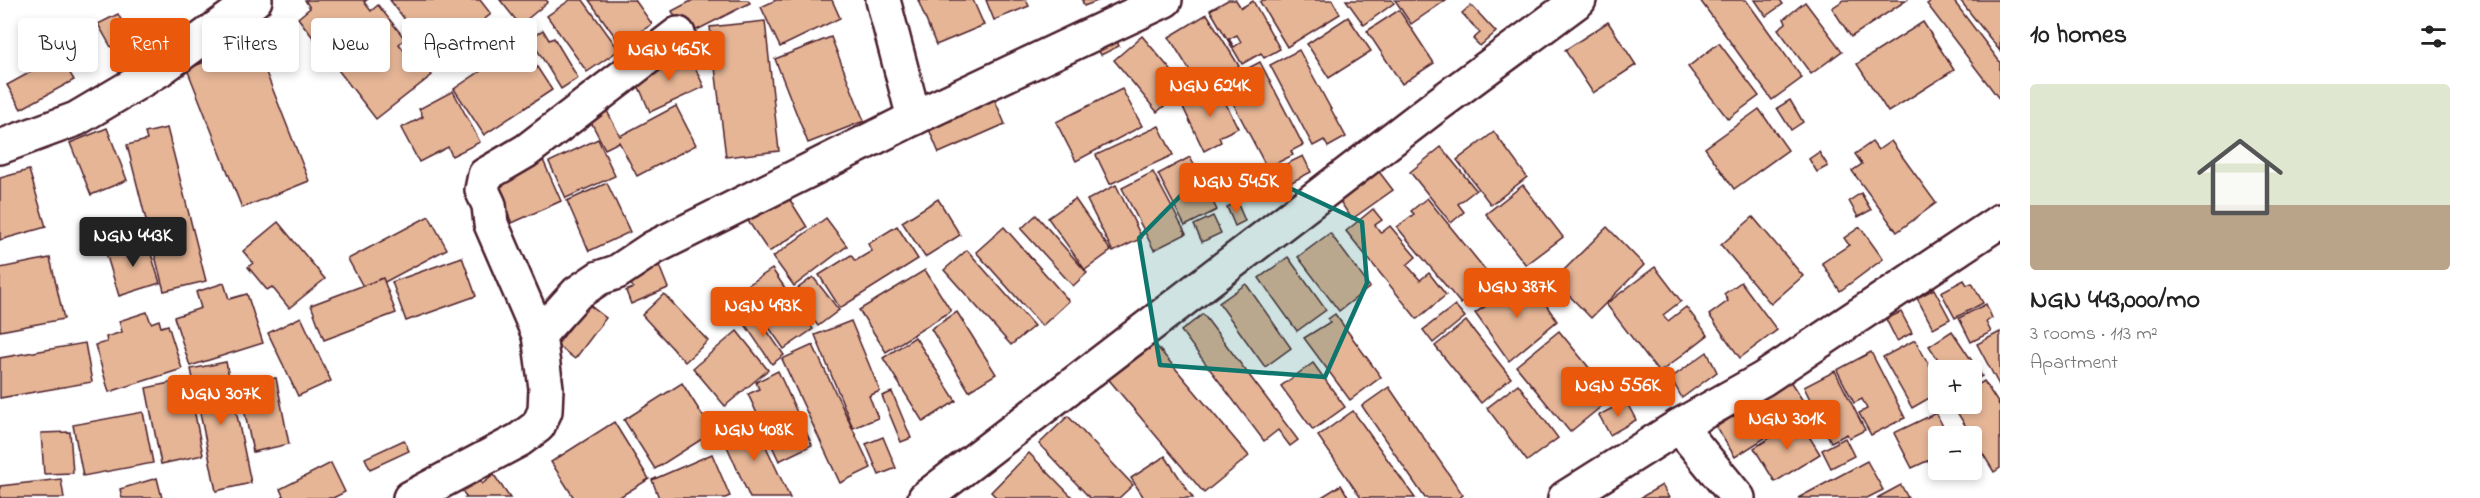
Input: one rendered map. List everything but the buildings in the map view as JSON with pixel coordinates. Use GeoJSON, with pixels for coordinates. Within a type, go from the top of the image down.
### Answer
{"type":"FeatureCollection","features":[{"type":"Feature","properties":{"kind":"street"},"geometry":{"type":"LineString","coordinates":[[0,147],[76,119],[159,70],[255,0]]}},
{"type":"Feature","properties":{"kind":"street"},"geometry":{"type":"LineString","coordinates":[[883,0],[914,118]]}},
{"type":"Feature","properties":{"kind":"street"},"geometry":{"type":"LineString","coordinates":[[539,335],[577,293],[599,278],[617,272],[653,248],[914,118],[1165,0]]}},
{"type":"Feature","properties":{"kind":"street"},"geometry":{"type":"LineString","coordinates":[[925,498],[1433,108],[1579,0]]}},
{"type":"Feature","properties":{"kind":"street"},"geometry":{"type":"LineString","coordinates":[[410,498],[519,440],[538,426],[545,411],[546,388],[539,335],[491,224],[489,205],[482,190],[485,175],[526,151],[678,34]]}},
{"type":"Feature","properties":{"kind":"street"},"geometry":{"type":"LineString","coordinates":[[1565,498],[1679,426],[1763,379],[2000,221]]}},
{"type":"Feature","properties":{"kind":"street"},"geometry":{"type":"LineString","coordinates":[[1679,426],[1738,498]]}},
{"type":"Feature","properties":{"kind":"highlighted area"},"geometry":{"type":"Polygon","coordinates":[[[1266,177],[1362,222],[1367,283],[1325,377],[1160,365],[1139,238],[1194,182],[1266,177]]]}}]}
